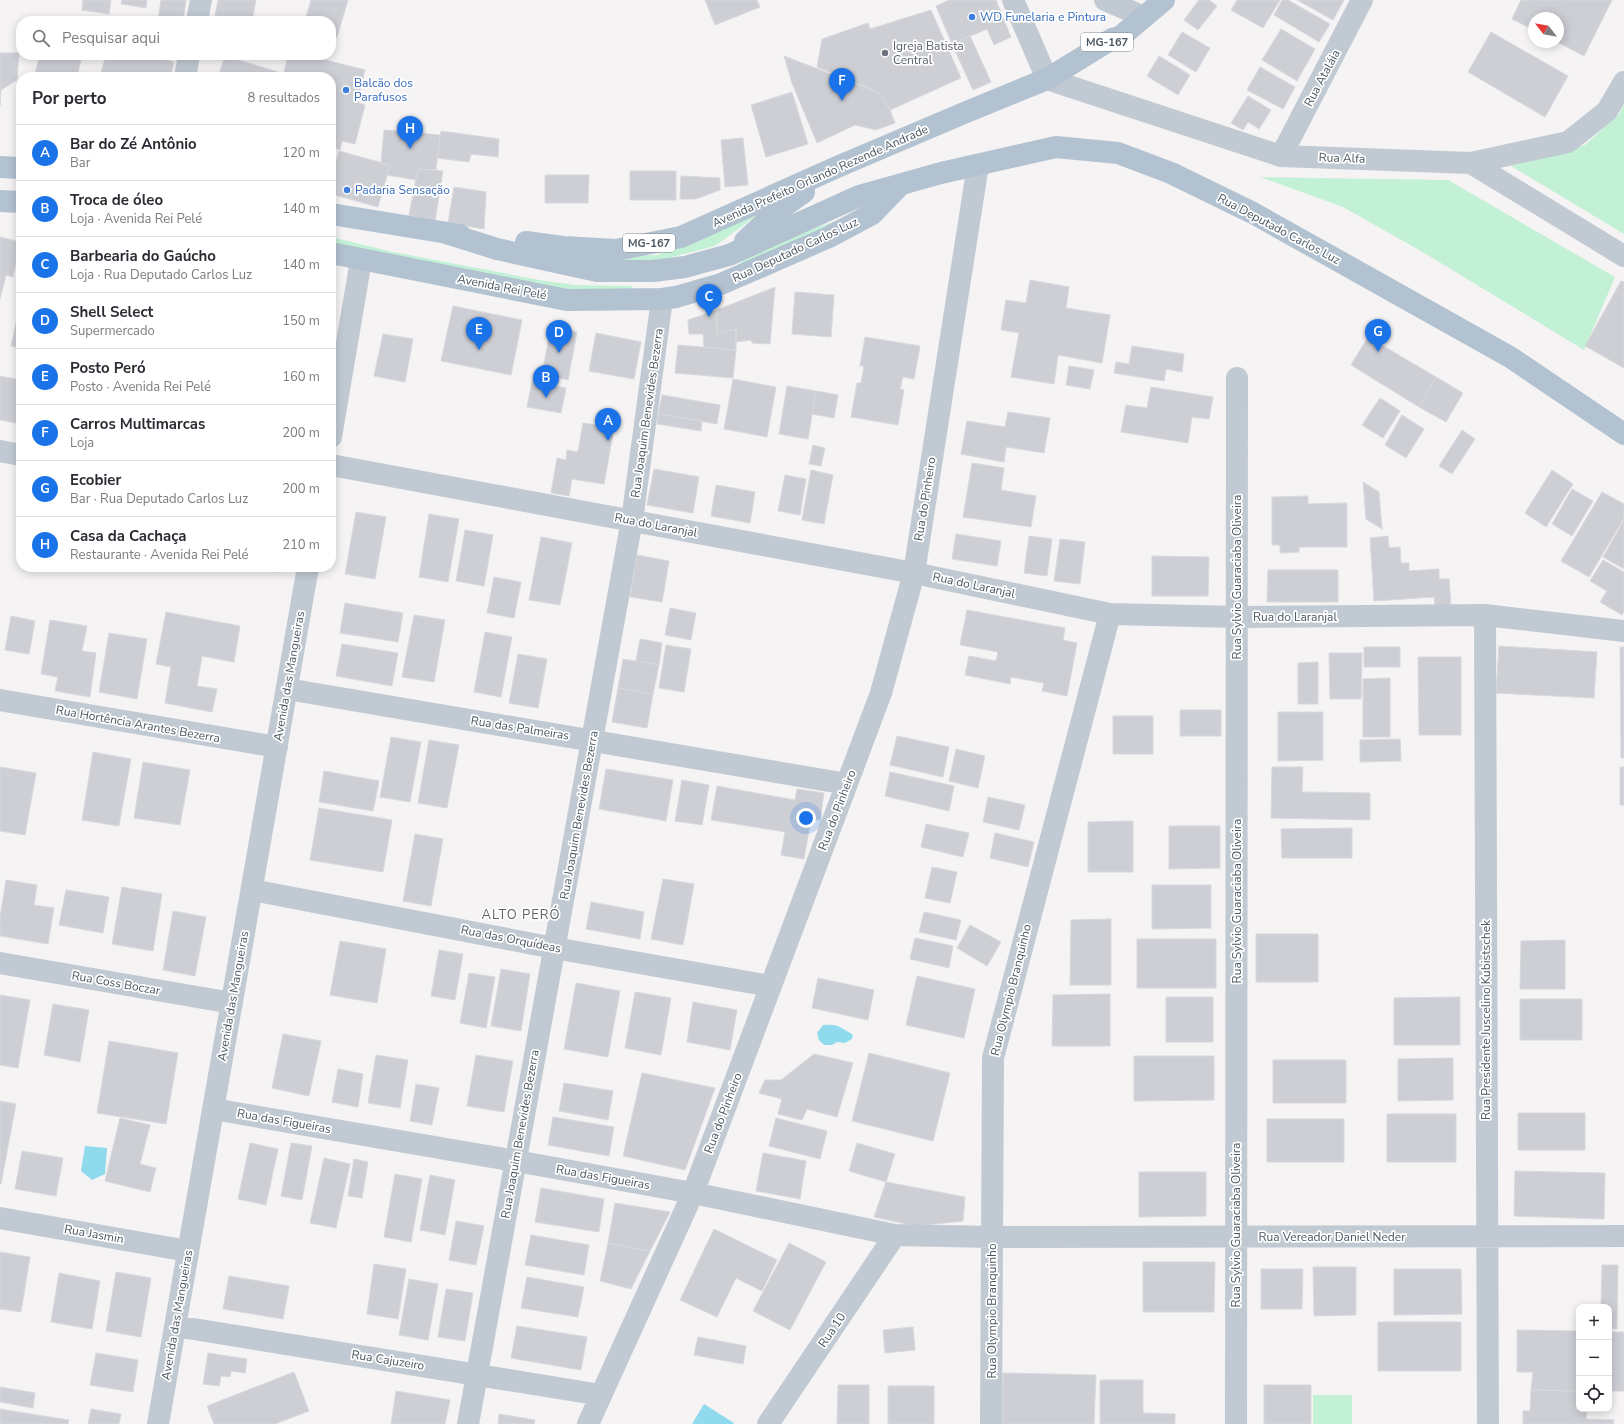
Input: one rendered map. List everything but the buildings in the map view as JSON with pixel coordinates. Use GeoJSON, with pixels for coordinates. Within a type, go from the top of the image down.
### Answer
{"type":"FeatureCollection","features":[{"type":"Feature","properties":{"kind":"main road","name":"Avenida Prefeito Orlando Rezende Andrade"},"geometry":{"type":"LineString","coordinates":[[446,233],[563,247],[616,250],[682,237],[837,167],[1047,79],[1112,39],[1120,37],[1164,0]]}},
{"type":"Feature","properties":{"kind":"main road","name":"Rua Deputado Carlos Luz"},"geometry":{"type":"LineString","coordinates":[[446,233],[497,249],[597,271],[653,271],[685,266],[729,255],[859,196],[978,164],[1056,148],[1118,152],[1171,173],[1254,213],[1510,357],[1624,434]]}},
{"type":"Feature","properties":{"kind":"main road"},"geometry":{"type":"LineString","coordinates":[[0,167],[16,168]]}},
{"type":"Feature","properties":{"kind":"main road","name":"Rua Deputado Carlos Luz"},"geometry":{"type":"LineString","coordinates":[[669,298],[697,282],[776,212],[837,167]]}},
{"type":"Feature","properties":{"kind":"main road","name":"Rua Deputado Carlos Luz"},"geometry":{"type":"LineString","coordinates":[[669,298],[721,284],[829,237],[872,214],[900,184]]}},
{"type":"Feature","properties":{"kind":"main road"},"geometry":{"type":"LineString","coordinates":[[0,201],[16,202]]}},
{"type":"Feature","properties":{"kind":"main road","name":"MG-167"},"geometry":{"type":"LineString","coordinates":[[336,215],[446,233]]}},
{"type":"Feature","properties":{"kind":"main road","name":"Avenida Rei Pelé"},"geometry":{"type":"LineString","coordinates":[[336,254],[567,300],[669,298]]}},
{"type":"Feature","properties":{"kind":"street"},"geometry":{"type":"LineString","coordinates":[[198,16],[201,0]]}},
{"type":"Feature","properties":{"kind":"street"},"geometry":{"type":"LineString","coordinates":[[1013,0],[1047,79]]}},
{"type":"Feature","properties":{"kind":"street"},"geometry":{"type":"LineString","coordinates":[[1105,0],[1144,17]]}},
{"type":"Feature","properties":{"kind":"street","name":"Rua Ataláia"},"geometry":{"type":"LineString","coordinates":[[1281,156],[1362,0]]}},
{"type":"Feature","properties":{"kind":"street"},"geometry":{"type":"LineString","coordinates":[[186,72],[188,60]]}},
{"type":"Feature","properties":{"kind":"street","name":"Rua Alfa"},"geometry":{"type":"LineString","coordinates":[[1047,79],[1281,156],[1470,163],[1624,256]]}},
{"type":"Feature","properties":{"kind":"street"},"geometry":{"type":"LineString","coordinates":[[1470,163],[1568,142],[1607,111],[1624,82]]}},
{"type":"Feature","properties":{"kind":"street","name":"Rua do Pinheiro"},"geometry":{"type":"LineString","coordinates":[[588,1424],[693,1193],[880,694],[914,573],[978,164]]}},
{"type":"Feature","properties":{"kind":"street"},"geometry":{"type":"LineString","coordinates":[[336,408],[361,260]]}},
{"type":"Feature","properties":{"kind":"street","name":"Rua Joaquim Benevides Bezerra"},"geometry":{"type":"LineString","coordinates":[[468,1424],[632,520],[669,298]]}},
{"type":"Feature","properties":{"kind":"street","name":"Rua Sylvio Guaraciaba Oliveira"},"geometry":{"type":"LineString","coordinates":[[1236,1424],[1237,378]]}},
{"type":"Feature","properties":{"kind":"street"},"geometry":{"type":"LineString","coordinates":[[0,451],[16,454]]}},
{"type":"Feature","properties":{"kind":"street","name":"Rua do Laranjal"},"geometry":{"type":"LineString","coordinates":[[336,466],[914,573],[1110,614],[1237,617],[1485,615],[1624,631]]}},
{"type":"Feature","properties":{"kind":"street","name":"Avenida das Mangueiras"},"geometry":{"type":"LineString","coordinates":[[158,1424],[307,572]]}},
{"type":"Feature","properties":{"kind":"street","name":"Rua Olympio Branquinho"},"geometry":{"type":"LineString","coordinates":[[991,1424],[993,1058],[1110,614]]}},
{"type":"Feature","properties":{"kind":"street","name":"Rua Presidente Juscelino Kubistschek"},"geometry":{"type":"LineString","coordinates":[[1485,615],[1488,1424]]}},
{"type":"Feature","properties":{"kind":"street","name":"Rua das Palmeiras"},"geometry":{"type":"LineString","coordinates":[[287,689],[847,784]]}},
{"type":"Feature","properties":{"kind":"street","name":"Rua Hortência Arantes Bezerra"},"geometry":{"type":"LineString","coordinates":[[0,700],[277,747]]}},
{"type":"Feature","properties":{"kind":"street","name":"Rua das Orquídeas"},"geometry":{"type":"LineString","coordinates":[[252,890],[554,948],[770,986]]}},
{"type":"Feature","properties":{"kind":"street","name":"Rua Coss Boczar"},"geometry":{"type":"LineString","coordinates":[[0,963],[232,1003]]}},
{"type":"Feature","properties":{"kind":"street","name":"Rua das Figueiras"},"geometry":{"type":"LineString","coordinates":[[213,1109],[693,1193],[895,1235],[993,1237]]}},
{"type":"Feature","properties":{"kind":"street","name":"Rua Jasmin"},"geometry":{"type":"LineString","coordinates":[[0,1218],[188,1251]]}},
{"type":"Feature","properties":{"kind":"street","name":"Rua 10"},"geometry":{"type":"LineString","coordinates":[[768,1424],[895,1235]]}},
{"type":"Feature","properties":{"kind":"street","name":"Rua Vereador Daniel Neder"},"geometry":{"type":"LineString","coordinates":[[993,1237],[1624,1236]]}},
{"type":"Feature","properties":{"kind":"street","name":"Rua Cajuzeiro"},"geometry":{"type":"LineString","coordinates":[[175,1326],[601,1395]]}},
{"type":"Feature","properties":{"kind":"green space"},"geometry":{"type":"Polygon","coordinates":[[[1624,105],[1624,234],[1511,166],[1585,145],[1619,114],[1624,105]]]}},
{"type":"Feature","properties":{"kind":"green space"},"geometry":{"type":"Polygon","coordinates":[[[1260,177],[1448,180],[1615,277],[1584,350],[1426,254],[1343,207],[1260,177]]]}},
{"type":"Feature","properties":{"kind":"green space"},"geometry":{"type":"Polygon","coordinates":[[[770,206],[715,246],[649,263],[612,262],[613,256],[657,255],[770,206]]]}},
{"type":"Feature","properties":{"kind":"green space"},"geometry":{"type":"Polygon","coordinates":[[[864,211],[716,282],[744,260],[807,231],[864,211]]]}},
{"type":"Feature","properties":{"kind":"green space"},"geometry":{"type":"Polygon","coordinates":[[[336,238],[393,252],[545,281],[575,285],[633,286],[629,291],[574,292],[336,243],[336,238]]]}},
{"type":"Feature","properties":{"kind":"green space"},"geometry":{"type":"Polygon","coordinates":[[[1313,1395],[1352,1395],[1352,1424],[1313,1424],[1313,1395]]]}},
{"type":"Feature","properties":{"kind":"water"},"geometry":{"type":"Polygon","coordinates":[[[823,1025],[832,1025],[842,1028],[853,1035],[852,1039],[845,1043],[837,1042],[832,1045],[824,1045],[819,1040],[817,1033],[823,1025]]]}},
{"type":"Feature","properties":{"kind":"water"},"geometry":{"type":"Polygon","coordinates":[[[85,1146],[107,1148],[105,1174],[92,1180],[81,1171],[85,1146]]]}},
{"type":"Feature","properties":{"kind":"water"},"geometry":{"type":"Polygon","coordinates":[[[704,1404],[734,1423],[692,1424],[704,1404]]]}},
{"type":"Feature","properties":{"kind":"place","name":"WD Funelaria e Pintura"},"geometry":{"type":"Point","coordinates":[972,17]}},
{"type":"Feature","properties":{"kind":"place","name":"Igreja Batista Central"},"geometry":{"type":"Point","coordinates":[885,53]}},
{"type":"Feature","properties":{"kind":"place","name":"Balcão dos Parafusos"},"geometry":{"type":"Point","coordinates":[346,90]}},
{"type":"Feature","properties":{"kind":"place","name":"Carros Multimarcas"},"geometry":{"type":"Point","coordinates":[842,101]}},
{"type":"Feature","properties":{"kind":"place","name":"Casa da Cachaça"},"geometry":{"type":"Point","coordinates":[410,149]}},
{"type":"Feature","properties":{"kind":"place","name":"Padaria Sensação"},"geometry":{"type":"Point","coordinates":[347,190]}},
{"type":"Feature","properties":{"kind":"place","name":"Barbearia do Gaúcho"},"geometry":{"type":"Point","coordinates":[709,317]}},
{"type":"Feature","properties":{"kind":"place","name":"Posto Peró"},"geometry":{"type":"Point","coordinates":[479,350]}},
{"type":"Feature","properties":{"kind":"place","name":"Ecobier"},"geometry":{"type":"Point","coordinates":[1378,352]}},
{"type":"Feature","properties":{"kind":"place","name":"Shell Select"},"geometry":{"type":"Point","coordinates":[559,353]}},
{"type":"Feature","properties":{"kind":"place","name":"Troca de óleo"},"geometry":{"type":"Point","coordinates":[546,398]}},
{"type":"Feature","properties":{"kind":"place","name":"Bar do Zé Antônio"},"geometry":{"type":"Point","coordinates":[608,441]}},
{"type":"Feature","properties":{"kind":"district","name":"ALTO PERÓ"},"geometry":{"type":"Point","coordinates":[521,914]}}]}
